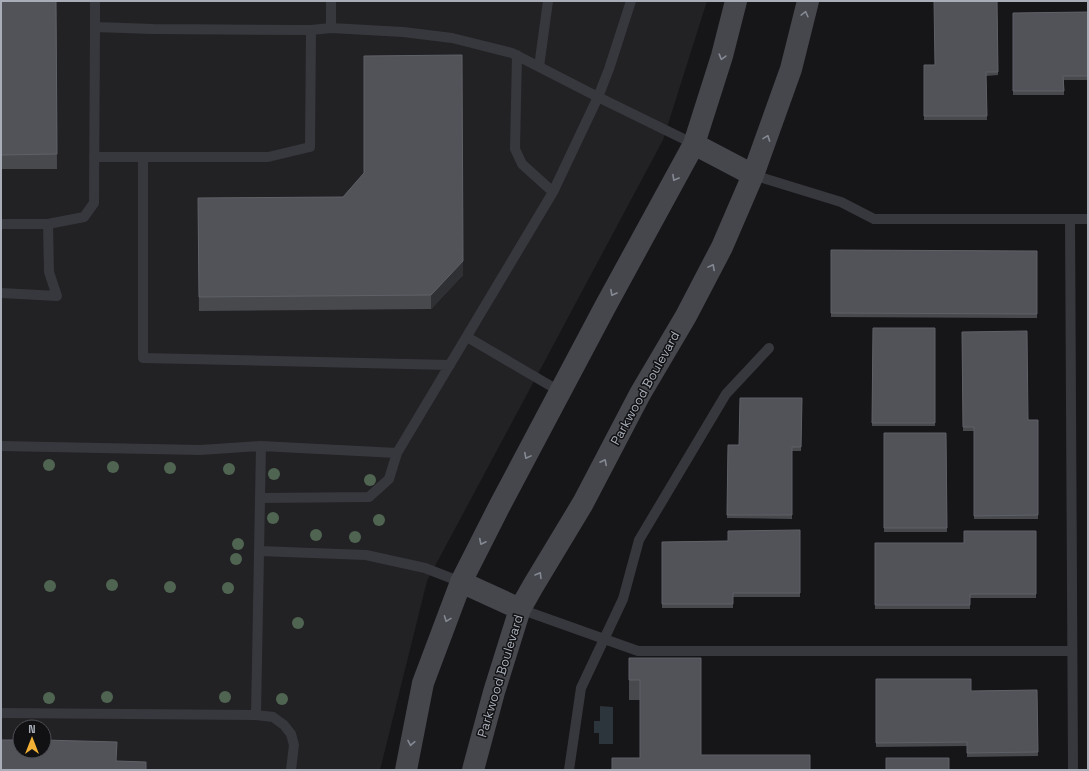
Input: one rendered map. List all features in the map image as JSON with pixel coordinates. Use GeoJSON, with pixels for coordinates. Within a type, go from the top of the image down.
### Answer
{"type":"FeatureCollection","features":[{"type":"Feature","properties":{"kind":"main road"},"geometry":{"type":"LineString","coordinates":[[406,770],[423,683],[461,582],[605,307],[694,144],[722,56],[736,1]]}},
{"type":"Feature","properties":{"kind":"main road","name":"Parkwood Boulevard"},"geometry":{"type":"LineString","coordinates":[[472,770],[494,692],[520,609],[532,586],[583,502],[640,394],[686,316],[722,247],[754,175],[791,69],[808,1]]}},
{"type":"Feature","properties":{"kind":"main road"},"geometry":{"type":"LineString","coordinates":[[694,144],[754,175]]}},
{"type":"Feature","properties":{"kind":"main road"},"geometry":{"type":"LineString","coordinates":[[461,582],[520,609]]}},
{"type":"Feature","properties":{"kind":"lane"},"geometry":{"type":"LineString","coordinates":[[1,224],[48,224],[84,217],[94,204],[95,1]]}},
{"type":"Feature","properties":{"kind":"lane"},"geometry":{"type":"LineString","coordinates":[[331,1],[331,28]]}},
{"type":"Feature","properties":{"kind":"lane"},"geometry":{"type":"LineString","coordinates":[[539,67],[548,1]]}},
{"type":"Feature","properties":{"kind":"lane"},"geometry":{"type":"LineString","coordinates":[[260,498],[369,497],[390,479],[397,453],[553,192],[598,97],[609,69],[631,1]]}},
{"type":"Feature","properties":{"kind":"lane"},"geometry":{"type":"LineString","coordinates":[[95,27],[153,30],[311,30],[331,28],[403,32],[452,38],[512,53],[694,144]]}},
{"type":"Feature","properties":{"kind":"lane"},"geometry":{"type":"LineString","coordinates":[[94,157],[268,157],[310,147],[311,30]]}},
{"type":"Feature","properties":{"kind":"lane"},"geometry":{"type":"LineString","coordinates":[[517,56],[516,149],[522,164],[553,192]]}},
{"type":"Feature","properties":{"kind":"lane"},"geometry":{"type":"LineString","coordinates":[[143,157],[143,358],[450,365]]}},
{"type":"Feature","properties":{"kind":"lane"},"geometry":{"type":"LineString","coordinates":[[754,175],[841,202],[874,219],[1088,219]]}},
{"type":"Feature","properties":{"kind":"lane"},"geometry":{"type":"LineString","coordinates":[[1070,219],[1073,770]]}},
{"type":"Feature","properties":{"kind":"lane"},"geometry":{"type":"LineString","coordinates":[[1,293],[57,296],[48,272],[48,224]]}},
{"type":"Feature","properties":{"kind":"lane"},"geometry":{"type":"LineString","coordinates":[[467,337],[561,392]]}},
{"type":"Feature","properties":{"kind":"lane"},"geometry":{"type":"LineString","coordinates":[[569,770],[581,688],[623,599],[639,540],[726,394],[769,348]]}},
{"type":"Feature","properties":{"kind":"lane"},"geometry":{"type":"LineString","coordinates":[[1,446],[200,450],[261,446],[397,453]]}},
{"type":"Feature","properties":{"kind":"lane"},"geometry":{"type":"LineString","coordinates":[[256,715],[261,446]]}},
{"type":"Feature","properties":{"kind":"lane"},"geometry":{"type":"LineString","coordinates":[[259,550],[366,555],[425,568],[461,582]]}},
{"type":"Feature","properties":{"kind":"lane"},"geometry":{"type":"LineString","coordinates":[[520,609],[638,650],[1072,651]]}},
{"type":"Feature","properties":{"kind":"lane"},"geometry":{"type":"LineString","coordinates":[[1,713],[256,715],[273,717],[284,724],[294,745],[291,770]]}},
{"type":"Feature","properties":{"kind":"shaded area"},"geometry":{"type":"Polygon","coordinates":[[[1,1],[707,1],[663,140],[427,581],[380,770],[1,770],[1,1]]]}},
{"type":"Feature","properties":{"kind":"shaded area"},"geometry":{"type":"Polygon","coordinates":[[[600,706],[613,707],[613,744],[599,744],[599,733],[594,733],[594,721],[600,721],[600,706]]]}},
{"type":"Feature","properties":{"kind":"building"},"geometry":{"type":"Polygon","coordinates":[[[1,1],[56,1],[57,154],[1,155],[1,1]]]}},
{"type":"Feature","properties":{"kind":"building"},"geometry":{"type":"Polygon","coordinates":[[[934,1],[997,1],[998,72],[986,72],[987,116],[924,116],[924,65],[935,65],[934,1]]]}},
{"type":"Feature","properties":{"kind":"building"},"geometry":{"type":"Polygon","coordinates":[[[1088,12],[1088,76],[1063,76],[1064,91],[1013,91],[1013,13],[1088,12]]]}},
{"type":"Feature","properties":{"kind":"building"},"geometry":{"type":"Polygon","coordinates":[[[462,55],[463,261],[431,295],[199,297],[198,198],[343,197],[364,173],[364,56],[462,55]]]}},
{"type":"Feature","properties":{"kind":"building"},"geometry":{"type":"Polygon","coordinates":[[[831,250],[1037,251],[1037,314],[831,313],[831,250]]]}},
{"type":"Feature","properties":{"kind":"building"},"geometry":{"type":"Polygon","coordinates":[[[873,328],[935,328],[935,423],[872,423],[873,328]]]}},
{"type":"Feature","properties":{"kind":"building"},"geometry":{"type":"Polygon","coordinates":[[[1027,331],[1028,420],[1038,420],[1038,515],[974,516],[974,427],[963,427],[962,332],[1027,331]]]}},
{"type":"Feature","properties":{"kind":"building"},"geometry":{"type":"Polygon","coordinates":[[[740,398],[802,398],[801,447],[792,447],[792,515],[727,515],[728,445],[739,445],[740,398]]]}},
{"type":"Feature","properties":{"kind":"building"},"geometry":{"type":"Polygon","coordinates":[[[884,433],[946,433],[947,528],[884,528],[884,433]]]}},
{"type":"Feature","properties":{"kind":"building"},"geometry":{"type":"Polygon","coordinates":[[[800,530],[800,593],[733,593],[733,604],[662,604],[662,542],[728,541],[728,531],[800,530]]]}},
{"type":"Feature","properties":{"kind":"building"},"geometry":{"type":"Polygon","coordinates":[[[964,531],[1036,531],[1036,594],[970,594],[970,605],[875,605],[875,543],[964,543],[964,531]]]}},
{"type":"Feature","properties":{"kind":"building"},"geometry":{"type":"Polygon","coordinates":[[[629,658],[701,658],[701,755],[810,755],[810,770],[612,770],[612,758],[640,758],[640,680],[629,680],[629,658]]]}},
{"type":"Feature","properties":{"kind":"building"},"geometry":{"type":"Polygon","coordinates":[[[876,679],[971,679],[971,691],[1037,690],[1038,752],[967,753],[967,742],[876,743],[876,679]]]}},
{"type":"Feature","properties":{"kind":"building"},"geometry":{"type":"Polygon","coordinates":[[[1,740],[12,740],[12,759],[52,759],[52,740],[117,742],[116,761],[146,762],[146,770],[1,770],[1,740]]]}},
{"type":"Feature","properties":{"kind":"building"},"geometry":{"type":"Polygon","coordinates":[[[886,758],[949,758],[949,770],[886,770],[886,758]]]}}]}
